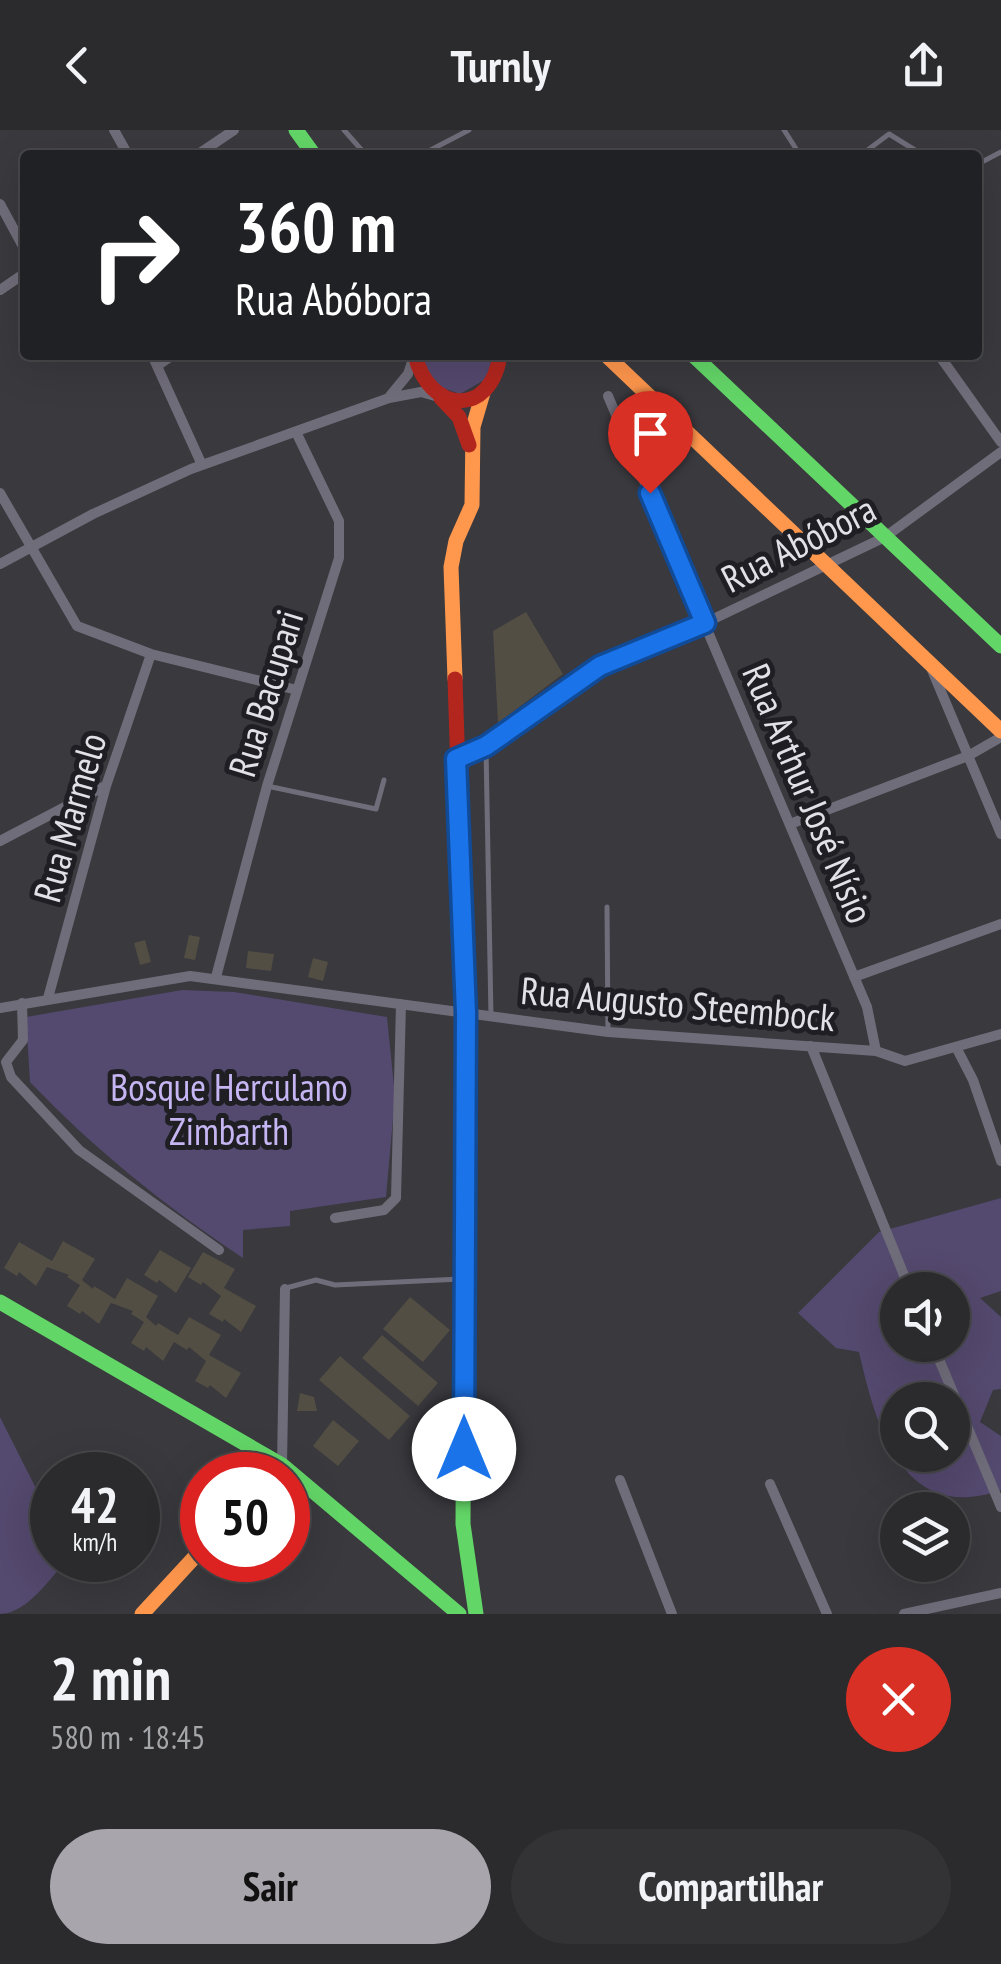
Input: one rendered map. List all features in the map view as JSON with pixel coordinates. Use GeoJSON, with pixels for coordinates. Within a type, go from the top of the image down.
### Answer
{"type":"FeatureCollection","features":[{"type":"Feature","properties":{"kind":"main road"},"geometry":{"type":"LineString","coordinates":[[415,360],[423,385],[459,417],[474,462]]}},
{"type":"Feature","properties":{"kind":"main road"},"geometry":{"type":"LineString","coordinates":[[476,1614],[464,1524],[466,1013],[451,567],[456,541],[472,505],[472,427],[483,393],[495,380],[502,360]]}},
{"type":"Feature","properties":{"kind":"main road"},"geometry":{"type":"LineString","coordinates":[[611,360],[1001,734]]}},
{"type":"Feature","properties":{"kind":"main road"},"geometry":{"type":"LineString","coordinates":[[697,360],[1001,646]]}},
{"type":"Feature","properties":{"kind":"main road"},"geometry":{"type":"LineString","coordinates":[[438,397],[462,401],[483,393]]}},
{"type":"Feature","properties":{"kind":"main road"},"geometry":{"type":"LineString","coordinates":[[0,1302],[247,1452]]}},
{"type":"Feature","properties":{"kind":"main road"},"geometry":{"type":"LineString","coordinates":[[310,1497],[451,1610],[471,1576]]}},
{"type":"Feature","properties":{"kind":"main road"},"geometry":{"type":"LineString","coordinates":[[142,1614],[180,1573]]}},
{"type":"Feature","properties":{"kind":"main road"},"geometry":{"type":"LineString","coordinates":[[471,1576],[488,1614]]}},
{"type":"Feature","properties":{"kind":"street"},"geometry":{"type":"LineString","coordinates":[[204,150],[234,130]]}},
{"type":"Feature","properties":{"kind":"street"},"geometry":{"type":"LineString","coordinates":[[0,204],[20,241]]}},
{"type":"Feature","properties":{"kind":"street"},"geometry":{"type":"LineString","coordinates":[[154,360],[202,466]]}},
{"type":"Feature","properties":{"kind":"street"},"geometry":{"type":"LineString","coordinates":[[389,398],[408,374],[412,360]]}},
{"type":"Feature","properties":{"kind":"street"},"geometry":{"type":"LineString","coordinates":[[944,360],[1001,442]]}},
{"type":"Feature","properties":{"kind":"street"},"geometry":{"type":"LineString","coordinates":[[0,564],[92,514],[202,466],[389,398],[420,392],[438,397]]}},
{"type":"Feature","properties":{"kind":"street","name":"Rua Arthur José Nísio"},"geometry":{"type":"LineString","coordinates":[[608,396],[867,1007],[876,1051]]}},
{"type":"Feature","properties":{"kind":"street","name":"Rua Bacupari"},"geometry":{"type":"LineString","coordinates":[[216,977],[267,786],[339,558],[339,521],[296,432]]}},
{"type":"Feature","properties":{"kind":"street","name":"Rua Abóbora"},"geometry":{"type":"LineString","coordinates":[[456,759],[486,746],[600,666],[705,623],[885,537],[1001,452]]}},
{"type":"Feature","properties":{"kind":"street"},"geometry":{"type":"LineString","coordinates":[[0,493],[77,626],[152,654],[297,690]]}},
{"type":"Feature","properties":{"kind":"street","name":"Rua Marmelo"},"geometry":{"type":"LineString","coordinates":[[48,998],[106,786],[152,654]]}},
{"type":"Feature","properties":{"kind":"street"},"geometry":{"type":"LineString","coordinates":[[927,660],[1001,834]]}},
{"type":"Feature","properties":{"kind":"street"},"geometry":{"type":"LineString","coordinates":[[790,824],[968,756],[1001,734]]}},
{"type":"Feature","properties":{"kind":"street"},"geometry":{"type":"LineString","coordinates":[[0,841],[106,786]]}},
{"type":"Feature","properties":{"kind":"street"},"geometry":{"type":"LineString","coordinates":[[854,977],[1001,924]]}},
{"type":"Feature","properties":{"kind":"street","name":"Rua Augusto Steembock"},"geometry":{"type":"LineString","coordinates":[[0,1008],[156,979],[216,977],[608,1032],[876,1051],[905,1061],[1001,1034]]}},
{"type":"Feature","properties":{"kind":"street"},"geometry":{"type":"LineString","coordinates":[[22,1004],[23,1040],[6,1062],[11,1077],[79,1150],[220,1250]]}},
{"type":"Feature","properties":{"kind":"street"},"geometry":{"type":"LineString","coordinates":[[335,1218],[384,1210],[396,1198],[401,1004]]}},
{"type":"Feature","properties":{"kind":"street"},"geometry":{"type":"LineString","coordinates":[[810,1046],[903,1272]]}},
{"type":"Feature","properties":{"kind":"street"},"geometry":{"type":"LineString","coordinates":[[957,1049],[974,1080],[1001,1161]]}},
{"type":"Feature","properties":{"kind":"street"},"geometry":{"type":"LineString","coordinates":[[278,1452],[285,1288]]}},
{"type":"Feature","properties":{"kind":"street"},"geometry":{"type":"LineString","coordinates":[[940,1362],[1001,1506]]}},
{"type":"Feature","properties":{"kind":"street"},"geometry":{"type":"LineString","coordinates":[[620,1480],[672,1614]]}},
{"type":"Feature","properties":{"kind":"street"},"geometry":{"type":"LineString","coordinates":[[770,1484],[827,1614]]}},
{"type":"Feature","properties":{"kind":"street"},"geometry":{"type":"LineString","coordinates":[[904,1614],[1001,1593]]}},
{"type":"Feature","properties":{"kind":"lane"},"geometry":{"type":"LineString","coordinates":[[344,130],[362,150]]}},
{"type":"Feature","properties":{"kind":"lane"},"geometry":{"type":"LineString","coordinates":[[431,150],[470,130]]}},
{"type":"Feature","properties":{"kind":"lane"},"geometry":{"type":"LineString","coordinates":[[867,150],[889,132],[916,150]]}},
{"type":"Feature","properties":{"kind":"lane"},"geometry":{"type":"LineString","coordinates":[[486,746],[491,1016]]}},
{"type":"Feature","properties":{"kind":"lane"},"geometry":{"type":"LineString","coordinates":[[267,786],[376,809],[384,780]]}},
{"type":"Feature","properties":{"kind":"lane"},"geometry":{"type":"LineString","coordinates":[[607,906],[608,1032]]}},
{"type":"Feature","properties":{"kind":"lane"},"geometry":{"type":"LineString","coordinates":[[285,1288],[316,1280],[335,1286],[464,1278]]}},
{"type":"Feature","properties":{"kind":"green space"},"geometry":{"type":"Polygon","coordinates":[[[424,360],[492,360],[486,379],[460,394],[432,384],[424,360]]]}},
{"type":"Feature","properties":{"kind":"green space","name":"Bosque Herculano Zimbarth"},"geometry":{"type":"Polygon","coordinates":[[[182,990],[234,992],[387,1017],[395,1096],[386,1197],[290,1211],[290,1226],[243,1230],[243,1258],[132,1176],[30,1082],[26,1017],[182,990]]]}},
{"type":"Feature","properties":{"kind":"green space"},"geometry":{"type":"Polygon","coordinates":[[[1001,1198],[1001,1291],[980,1298],[1001,1317],[1001,1389],[993,1390],[980,1422],[1001,1436],[1001,1490],[970,1496],[970,1492],[936,1492],[908,1472],[970,1472],[970,1382],[880,1382],[880,1425],[859,1352],[836,1348],[798,1313],[879,1232],[1001,1198]]]}},
{"type":"Feature","properties":{"kind":"green space"},"geometry":{"type":"Polygon","coordinates":[[[0,1417],[30,1476],[30,1582],[48,1582],[29,1602],[0,1614],[0,1417]]]}},
{"type":"Feature","properties":{"kind":"building"},"geometry":{"type":"Polygon","coordinates":[[[526,612],[563,674],[498,723],[493,631],[526,612]]]}},
{"type":"Feature","properties":{"kind":"building"},"geometry":{"type":"Polygon","coordinates":[[[189,935],[200,937],[195,960],[184,958],[189,935]]]}},
{"type":"Feature","properties":{"kind":"building"},"geometry":{"type":"Polygon","coordinates":[[[145,940],[151,962],[140,965],[134,943],[145,940]]]}},
{"type":"Feature","properties":{"kind":"building"},"geometry":{"type":"Polygon","coordinates":[[[248,951],[274,954],[271,971],[246,968],[248,951]]]}},
{"type":"Feature","properties":{"kind":"building"},"geometry":{"type":"Polygon","coordinates":[[[313,958],[328,962],[323,981],[308,977],[313,958]]]}},
{"type":"Feature","properties":{"kind":"building"},"geometry":{"type":"Polygon","coordinates":[[[63,1241],[95,1259],[82,1280],[93,1289],[94,1286],[115,1299],[127,1278],[158,1296],[146,1317],[156,1326],[158,1323],[178,1335],[189,1317],[221,1335],[209,1355],[241,1373],[226,1398],[210,1385],[208,1388],[195,1381],[206,1361],[189,1347],[187,1350],[174,1342],[163,1361],[146,1347],[144,1351],[131,1343],[144,1322],[131,1314],[133,1311],[111,1303],[99,1324],[67,1306],[80,1285],[69,1275],[47,1267],[36,1286],[19,1272],[17,1276],[4,1268],[19,1242],[52,1261],[63,1241]]]}},
{"type":"Feature","properties":{"kind":"building"},"geometry":{"type":"Polygon","coordinates":[[[160,1250],[191,1268],[176,1293],[144,1275],[160,1250]]]}},
{"type":"Feature","properties":{"kind":"building"},"geometry":{"type":"Polygon","coordinates":[[[203,1252],[235,1269],[224,1288],[256,1306],[241,1332],[209,1314],[221,1296],[203,1282],[201,1285],[188,1277],[203,1252]]]}},
{"type":"Feature","properties":{"kind":"building"},"geometry":{"type":"Polygon","coordinates":[[[410,1297],[450,1330],[423,1362],[383,1329],[410,1297]]]}},
{"type":"Feature","properties":{"kind":"building"},"geometry":{"type":"Polygon","coordinates":[[[382,1335],[438,1383],[418,1406],[362,1358],[382,1335]]]}},
{"type":"Feature","properties":{"kind":"building"},"geometry":{"type":"Polygon","coordinates":[[[340,1356],[410,1416],[389,1440],[319,1380],[340,1356]]]}},
{"type":"Feature","properties":{"kind":"building"},"geometry":{"type":"Polygon","coordinates":[[[300,1393],[314,1397],[317,1411],[297,1411],[300,1393]]]}},
{"type":"Feature","properties":{"kind":"building"},"geometry":{"type":"Polygon","coordinates":[[[333,1420],[359,1441],[338,1466],[313,1446],[333,1420]]]}},
{"type":"Feature","properties":{"kind":"traffic: fast"},"geometry":{"type":"LineString","coordinates":[[296,130],[310,150]]}},
{"type":"Feature","properties":{"kind":"traffic: fast"},"geometry":{"type":"LineString","coordinates":[[698,360],[1001,646]]}},
{"type":"Feature","properties":{"kind":"traffic: fast"},"geometry":{"type":"LineString","coordinates":[[465,1147],[463,1524],[476,1614]]}},
{"type":"Feature","properties":{"kind":"traffic: fast"},"geometry":{"type":"LineString","coordinates":[[0,1302],[282,1465],[459,1614]]}},
{"type":"Feature","properties":{"kind":"traffic: slow"},"geometry":{"type":"LineString","coordinates":[[611,360],[1001,731]]}},
{"type":"Feature","properties":{"kind":"traffic: slow"},"geometry":{"type":"LineString","coordinates":[[455,679],[451,567],[456,541],[472,505],[473,427],[483,393]]}},
{"type":"Feature","properties":{"kind":"traffic: slow"},"geometry":{"type":"LineString","coordinates":[[142,1614],[180,1573]]}},
{"type":"Feature","properties":{"kind":"traffic: jam"},"geometry":{"type":"LineString","coordinates":[[417,360],[433,389],[459,401],[485,390],[499,360]]}},
{"type":"Feature","properties":{"kind":"traffic: jam"},"geometry":{"type":"LineString","coordinates":[[441,398],[459,417],[469,445]]}},
{"type":"Feature","properties":{"kind":"traffic: jam"},"geometry":{"type":"LineString","coordinates":[[455,679],[466,1013],[465,1147]]}},
{"type":"Feature","properties":{"kind":"route"},"geometry":{"type":"LineString","coordinates":[[464,1449],[466,1013],[456,759],[486,746],[600,666],[705,623],[650,493]]}}]}
